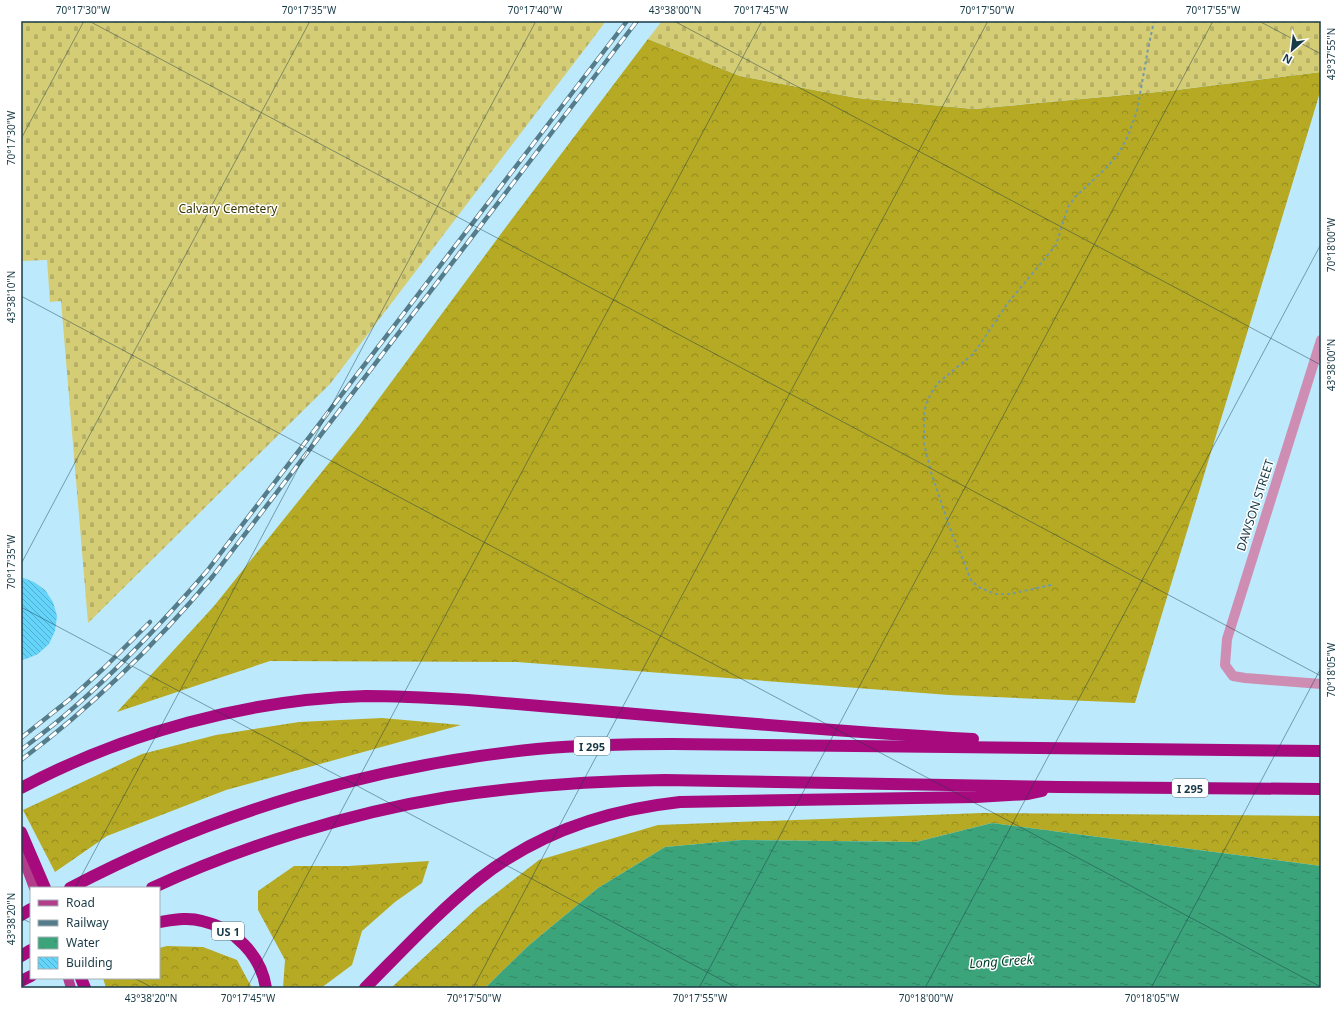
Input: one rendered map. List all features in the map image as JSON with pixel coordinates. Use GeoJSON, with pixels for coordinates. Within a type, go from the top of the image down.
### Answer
{"type":"FeatureCollection","features":[{"type":"Feature","properties":{"kind":"highway"},"geometry":{"type":"LineString","coordinates":[[21,788],[52,772],[107,749],[178,726],[231,713],[287,703],[366,696],[498,702],[872,734],[1136,749]]}},
{"type":"Feature","properties":{"kind":"highway","name":"I 295"},"geometry":{"type":"LineString","coordinates":[[72,887],[153,848],[234,816],[278,802],[361,779],[445,762],[492,755],[575,746],[628,744],[1321,750]]}},
{"type":"Feature","properties":{"kind":"highway","name":"I 295"},"geometry":{"type":"LineString","coordinates":[[154,887],[196,869],[279,839],[363,815],[448,797],[527,787],[622,780],[665,780],[1321,789]]}},
{"type":"Feature","properties":{"kind":"highway"},"geometry":{"type":"LineString","coordinates":[[365,988],[447,907],[496,867],[543,838],[582,822],[606,815],[659,804],[680,802],[976,797],[1028,794],[1059,786]]}},
{"type":"Feature","properties":{"kind":"highway"},"geometry":{"type":"LineString","coordinates":[[21,832],[45,887]]}},
{"type":"Feature","properties":{"kind":"highway"},"geometry":{"type":"LineString","coordinates":[[21,915],[30,910]]}},
{"type":"Feature","properties":{"kind":"highway","name":"US 1"},"geometry":{"type":"LineString","coordinates":[[160,922],[188,919],[201,920],[226,930],[245,945],[252,953],[263,975],[266,988]]}},
{"type":"Feature","properties":{"kind":"highway"},"geometry":{"type":"LineString","coordinates":[[21,956],[30,951]]}},
{"type":"Feature","properties":{"kind":"highway"},"geometry":{"type":"LineString","coordinates":[[21,981],[30,976]]}},
{"type":"Feature","properties":{"kind":"main road"},"geometry":{"type":"LineString","coordinates":[[21,853],[34,887]]}},
{"type":"Feature","properties":{"kind":"street","name":"DAWSON STREET"},"geometry":{"type":"LineString","coordinates":[[1321,340],[1227,638],[1224,665],[1233,676],[1321,684]]}},
{"type":"Feature","properties":{"kind":"path"},"geometry":{"type":"LineString","coordinates":[[1052,585],[1010,594],[995,594],[978,587],[971,580],[950,528],[931,472],[924,444],[924,413],[931,393],[938,383],[973,354],[1007,304],[1056,245],[1068,208],[1075,197],[1117,156],[1128,136],[1137,111],[1154,21]]}},
{"type":"Feature","properties":{"kind":"green space","name":"Calvary Cemetery"},"geometry":{"type":"Polygon","coordinates":[[[21,21],[606,21],[330,384],[88,623],[61,301],[50,302],[47,260],[21,261],[21,21]]]}},
{"type":"Feature","properties":{"kind":"green space"},"geometry":{"type":"Polygon","coordinates":[[[662,21],[1321,21],[1321,72],[1168,91],[974,109],[857,98],[740,76],[648,39],[662,21]]]}},
{"type":"Feature","properties":{"kind":"green space"},"geometry":{"type":"Polygon","coordinates":[[[648,39],[740,76],[857,98],[974,109],[1168,91],[1321,72],[1321,89],[1135,703],[949,695],[517,662],[270,661],[117,712],[214,606],[358,427],[648,39]]]}},
{"type":"Feature","properties":{"kind":"green space"},"geometry":{"type":"Polygon","coordinates":[[[382,718],[461,725],[226,790],[107,836],[55,872],[23,810],[142,754],[216,735],[299,722],[382,718]]]}},
{"type":"Feature","properties":{"kind":"green space"},"geometry":{"type":"Polygon","coordinates":[[[982,813],[1321,816],[1321,866],[992,823],[916,842],[742,840],[665,847],[598,888],[528,946],[485,988],[391,988],[477,908],[539,860],[658,825],[982,813]]]}},
{"type":"Feature","properties":{"kind":"green space"},"geometry":{"type":"Polygon","coordinates":[[[429,861],[422,883],[395,902],[362,931],[352,965],[321,988],[283,988],[285,960],[258,910],[258,891],[294,866],[348,866],[429,861]]]}},
{"type":"Feature","properties":{"kind":"green space"},"geometry":{"type":"Polygon","coordinates":[[[167,946],[203,947],[237,960],[252,988],[106,988],[103,979],[160,979],[160,948],[167,946]]]}},
{"type":"Feature","properties":{"kind":"water","name":"Long Creek"},"geometry":{"type":"Polygon","coordinates":[[[992,823],[1321,866],[1321,988],[485,988],[528,946],[598,888],[665,847],[742,840],[916,842],[992,823]]]}},
{"type":"Feature","properties":{"kind":"building"},"geometry":{"type":"Polygon","coordinates":[[[21,577],[34,582],[45,590],[53,602],[57,616],[55,631],[49,644],[38,654],[21,660],[21,577]]]}},
{"type":"Feature","properties":{"kind":"railway"},"geometry":{"type":"LineString","coordinates":[[21,750],[59,720],[102,682],[156,628],[207,571],[627,21]]}},
{"type":"Feature","properties":{"kind":"railway"},"geometry":{"type":"LineString","coordinates":[[21,760],[73,718],[123,673],[169,626],[213,576],[637,21]]}},
{"type":"Feature","properties":{"kind":"railway"},"geometry":{"type":"LineString","coordinates":[[21,738],[70,699],[104,668],[150,622]]}}]}
